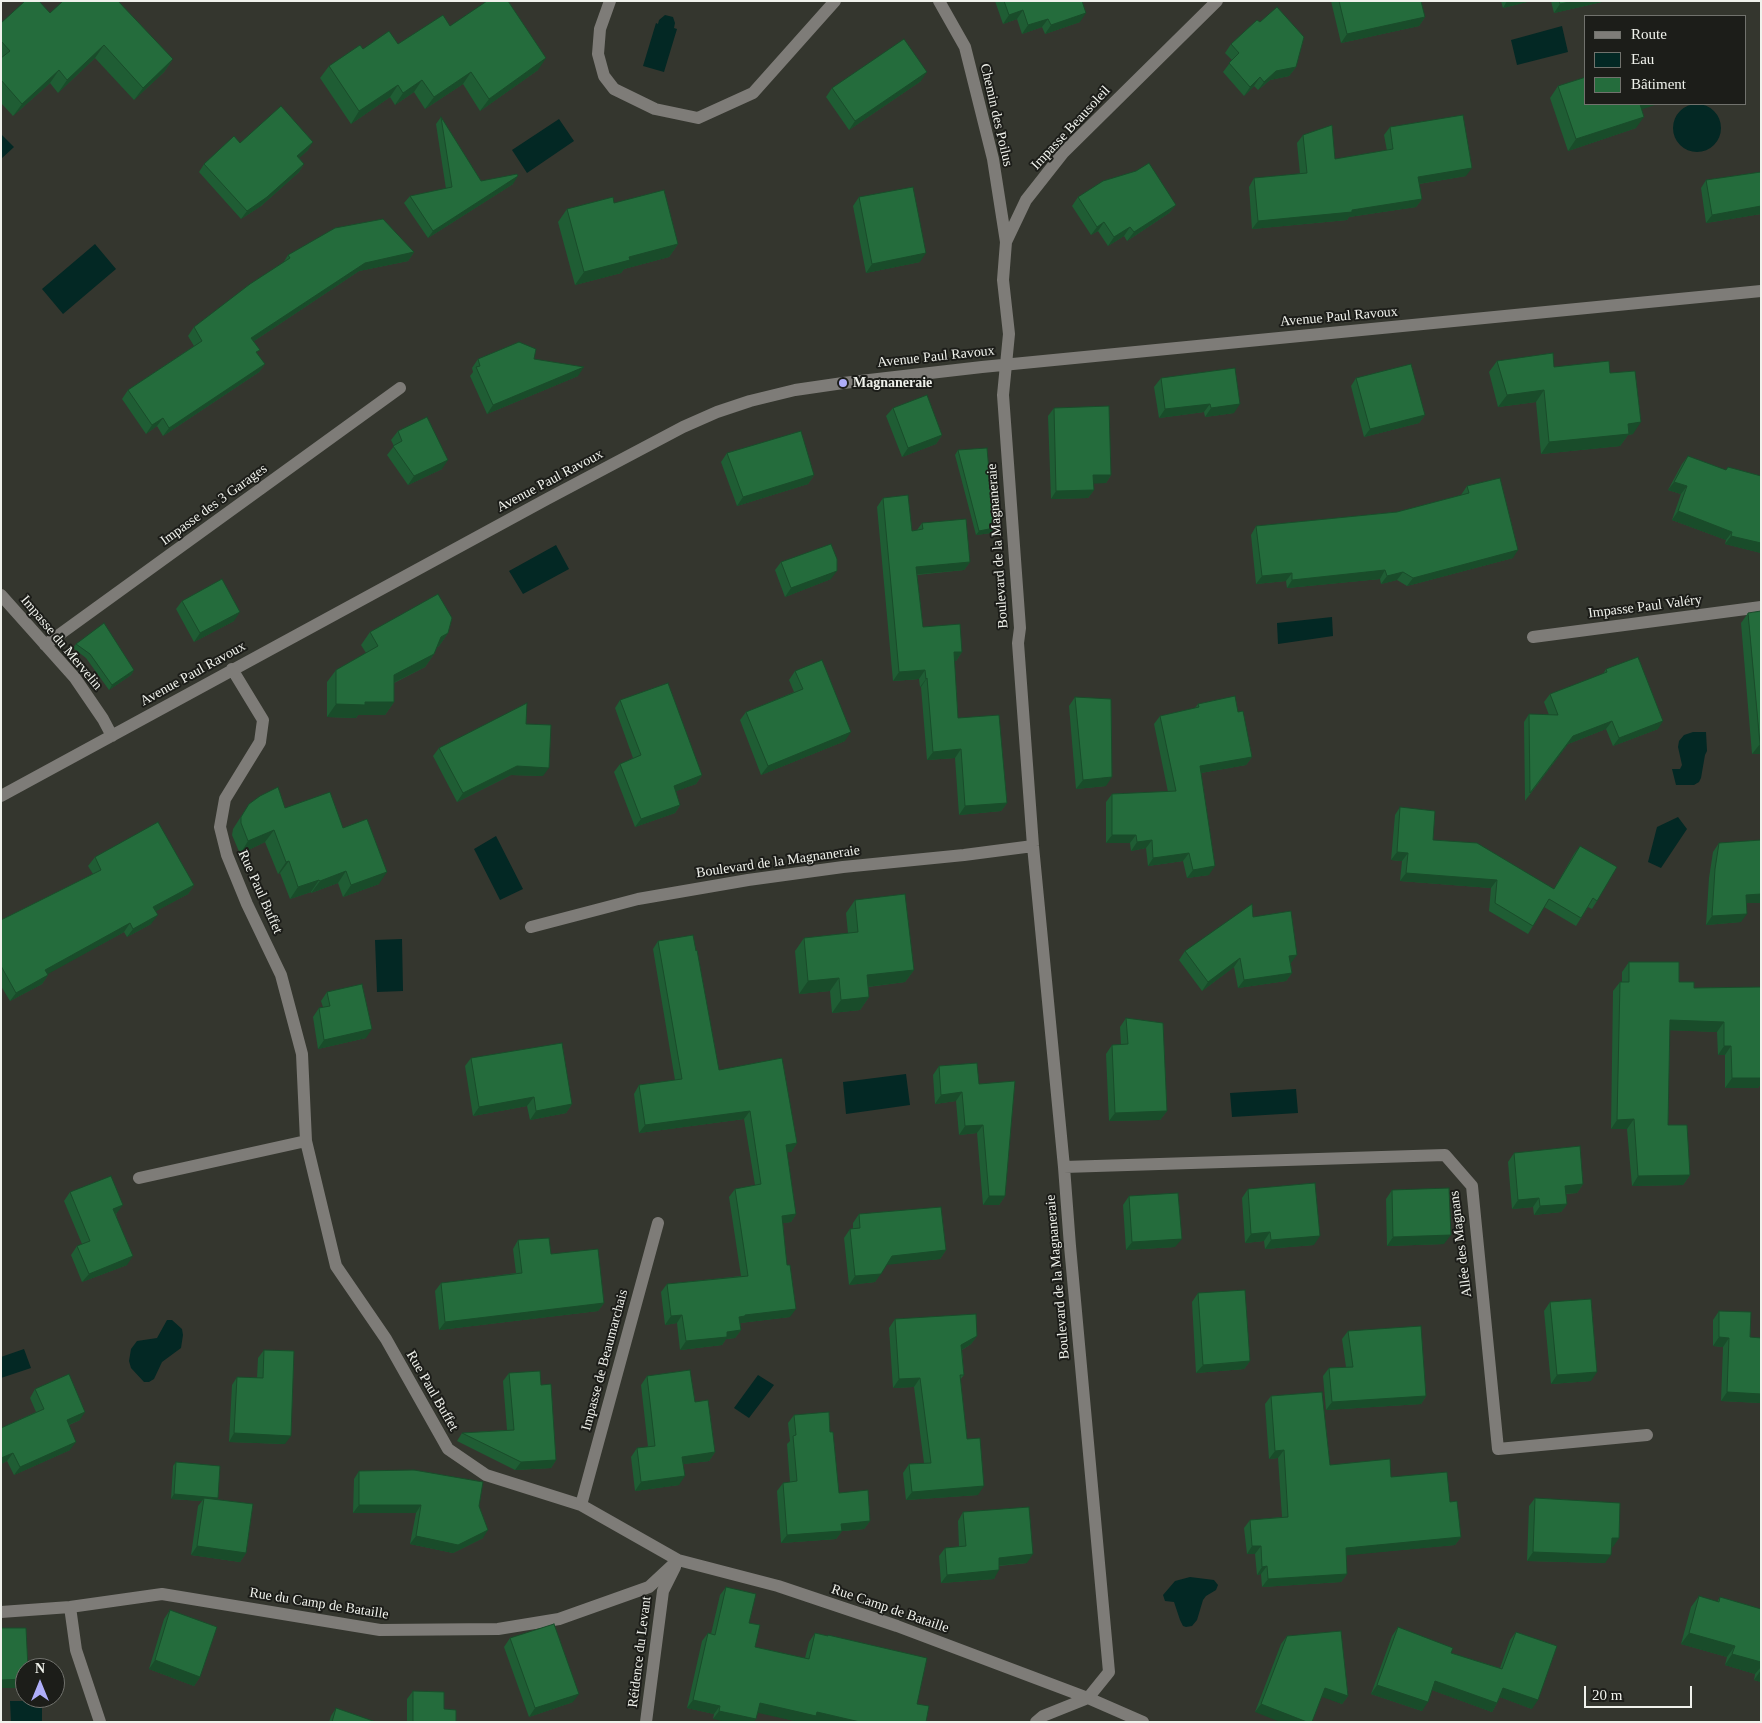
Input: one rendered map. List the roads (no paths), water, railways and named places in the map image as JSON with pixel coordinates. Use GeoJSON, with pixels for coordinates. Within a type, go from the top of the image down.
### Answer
{"type":"FeatureCollection","features":[{"type":"Feature","properties":{"kind":"street"},"geometry":{"type":"LineString","coordinates":[[610,1],[600,28],[598,54],[604,76],[614,88],[655,109],[698,118],[753,93],[835,1]]}},
{"type":"Feature","properties":{"kind":"street","name":"Chemin des Poilus"},"geometry":{"type":"LineString","coordinates":[[938,1],[965,47],[993,159],[1006,242]]}},
{"type":"Feature","properties":{"kind":"street","name":"Impasse Beausoleil"},"geometry":{"type":"LineString","coordinates":[[1006,364],[1009,334],[1003,280],[1006,242],[1026,200],[1063,153],[1217,1]]}},
{"type":"Feature","properties":{"kind":"street","name":"Avenue Paul Ravoux"},"geometry":{"type":"LineString","coordinates":[[1,796],[232,669],[683,427],[717,412],[750,401],[795,390],[842,382],[1006,364],[1761,291]]}},
{"type":"Feature","properties":{"kind":"street","name":"Boulevard de la Magnaneraie"},"geometry":{"type":"LineString","coordinates":[[1006,364],[1003,395],[1020,628],[1018,643],[1034,846],[1109,1672],[1088,1698]]}},
{"type":"Feature","properties":{"kind":"street","name":"Impasse des 3 Garages"},"geometry":{"type":"LineString","coordinates":[[45,645],[400,388]]}},
{"type":"Feature","properties":{"kind":"street","name":"Impasse du Mervelin"},"geometry":{"type":"LineString","coordinates":[[1,595],[75,678],[103,719],[112,736]]}},
{"type":"Feature","properties":{"kind":"street","name":"Impasse Paul Valéry"},"geometry":{"type":"LineString","coordinates":[[1533,637],[1761,607]]}},
{"type":"Feature","properties":{"kind":"street","name":"Rue Paul Buffet"},"geometry":{"type":"LineString","coordinates":[[232,669],[263,720],[260,742],[225,799],[220,827],[227,855],[247,904],[282,975],[302,1054],[306,1141],[336,1266],[386,1339],[448,1449],[486,1475],[581,1505],[678,1560]]}},
{"type":"Feature","properties":{"kind":"street","name":"Boulevard de la Magnaneraie"},"geometry":{"type":"LineString","coordinates":[[531,927],[638,899],[748,880],[842,867],[1034,846]]}},
{"type":"Feature","properties":{"kind":"street"},"geometry":{"type":"LineString","coordinates":[[140,1178],[306,1141]]}},
{"type":"Feature","properties":{"kind":"street","name":"Allée des Magnans"},"geometry":{"type":"LineString","coordinates":[[1064,1166],[1445,1155],[1472,1186],[1498,1449],[1647,1435]]}},
{"type":"Feature","properties":{"kind":"street","name":"Impasse de Beaumarchais"},"geometry":{"type":"LineString","coordinates":[[581,1505],[658,1223]]}},
{"type":"Feature","properties":{"kind":"street","name":"Rue Camp de Bataille"},"geometry":{"type":"LineString","coordinates":[[678,1560],[778,1586],[897,1626],[1088,1698]]}},
{"type":"Feature","properties":{"kind":"street","name":"Rue du Camp de Bataille"},"geometry":{"type":"LineString","coordinates":[[1,1612],[70,1607],[162,1594],[380,1630],[498,1629],[560,1619],[649,1587],[678,1560]]}},
{"type":"Feature","properties":{"kind":"street","name":"Réidence du Levant"},"geometry":{"type":"LineString","coordinates":[[646,1722],[663,1591],[678,1560]]}},
{"type":"Feature","properties":{"kind":"street"},"geometry":{"type":"LineString","coordinates":[[70,1607],[76,1650],[100,1722]]}},
{"type":"Feature","properties":{"kind":"street"},"geometry":{"type":"LineString","coordinates":[[1036,1722],[1043,1716],[1088,1698],[1143,1722]]}},
{"type":"Feature","properties":{"kind":"water"},"geometry":{"type":"Polygon","coordinates":[[[665,15],[673,17],[674,28],[677,29],[664,72],[643,66],[656,23],[658,24],[659,20],[665,15]]]}},
{"type":"Feature","properties":{"kind":"water"},"geometry":{"type":"Polygon","coordinates":[[[1562,26],[1568,52],[1517,65],[1511,40],[1562,26]]]}},
{"type":"Feature","properties":{"kind":"water"},"geometry":{"type":"Polygon","coordinates":[[[1692,105],[1702,105],[1710,108],[1717,115],[1720,123],[1719,137],[1714,145],[1706,150],[1697,152],[1688,150],[1680,145],[1675,137],[1673,128],[1675,119],[1680,111],[1692,105]]]}},
{"type":"Feature","properties":{"kind":"water"},"geometry":{"type":"Polygon","coordinates":[[[559,119],[574,141],[527,173],[512,150],[559,119]]]}},
{"type":"Feature","properties":{"kind":"water"},"geometry":{"type":"Polygon","coordinates":[[[1,134],[14,147],[1,159],[1,134]]]}},
{"type":"Feature","properties":{"kind":"water"},"geometry":{"type":"Polygon","coordinates":[[[95,244],[116,269],[63,314],[42,289],[95,244]]]}},
{"type":"Feature","properties":{"kind":"water"},"geometry":{"type":"Polygon","coordinates":[[[556,545],[569,569],[523,594],[509,571],[556,545]]]}},
{"type":"Feature","properties":{"kind":"water"},"geometry":{"type":"Polygon","coordinates":[[[1332,617],[1333,636],[1278,644],[1277,623],[1332,617]]]}},
{"type":"Feature","properties":{"kind":"water"},"geometry":{"type":"Polygon","coordinates":[[[1693,732],[1706,732],[1707,751],[1701,778],[1694,785],[1676,785],[1672,769],[1680,769],[1682,765],[1678,747],[1679,741],[1684,735],[1693,732]]]}},
{"type":"Feature","properties":{"kind":"water"},"geometry":{"type":"Polygon","coordinates":[[[1678,817],[1687,829],[1661,868],[1648,862],[1657,827],[1678,817]]]}},
{"type":"Feature","properties":{"kind":"water"},"geometry":{"type":"Polygon","coordinates":[[[496,836],[523,889],[500,900],[474,849],[496,836]]]}},
{"type":"Feature","properties":{"kind":"water"},"geometry":{"type":"Polygon","coordinates":[[[402,939],[403,991],[377,992],[375,940],[402,939]]]}},
{"type":"Feature","properties":{"kind":"water"},"geometry":{"type":"Polygon","coordinates":[[[906,1074],[910,1105],[846,1114],[843,1082],[906,1074]]]}},
{"type":"Feature","properties":{"kind":"water"},"geometry":{"type":"Polygon","coordinates":[[[1296,1089],[1298,1113],[1232,1117],[1230,1093],[1296,1089]]]}},
{"type":"Feature","properties":{"kind":"water"},"geometry":{"type":"Polygon","coordinates":[[[167,1320],[172,1320],[182,1329],[181,1348],[162,1362],[154,1379],[144,1382],[131,1368],[129,1361],[131,1349],[137,1341],[157,1338],[167,1320]]]}},
{"type":"Feature","properties":{"kind":"water"},"geometry":{"type":"Polygon","coordinates":[[[24,1349],[31,1368],[1,1378],[1,1357],[24,1349]]]}},
{"type":"Feature","properties":{"kind":"water"},"geometry":{"type":"Polygon","coordinates":[[[758,1375],[774,1385],[749,1418],[734,1408],[758,1375]]]}},
{"type":"Feature","properties":{"kind":"water"},"geometry":{"type":"Polygon","coordinates":[[[1190,1577],[1214,1580],[1218,1585],[1216,1590],[1203,1600],[1197,1620],[1192,1626],[1186,1627],[1183,1626],[1180,1620],[1174,1602],[1165,1601],[1163,1595],[1175,1581],[1190,1577]]]}},
{"type":"Feature","properties":{"kind":"water"},"geometry":{"type":"Polygon","coordinates":[[[10,1701],[15,1701],[15,1708],[42,1708],[42,1722],[11,1722],[10,1701]]]}},
{"type":"Feature","properties":{"kind":"place","name":"Magnaneraie"},"geometry":{"type":"Point","coordinates":[843,383]}}]}
